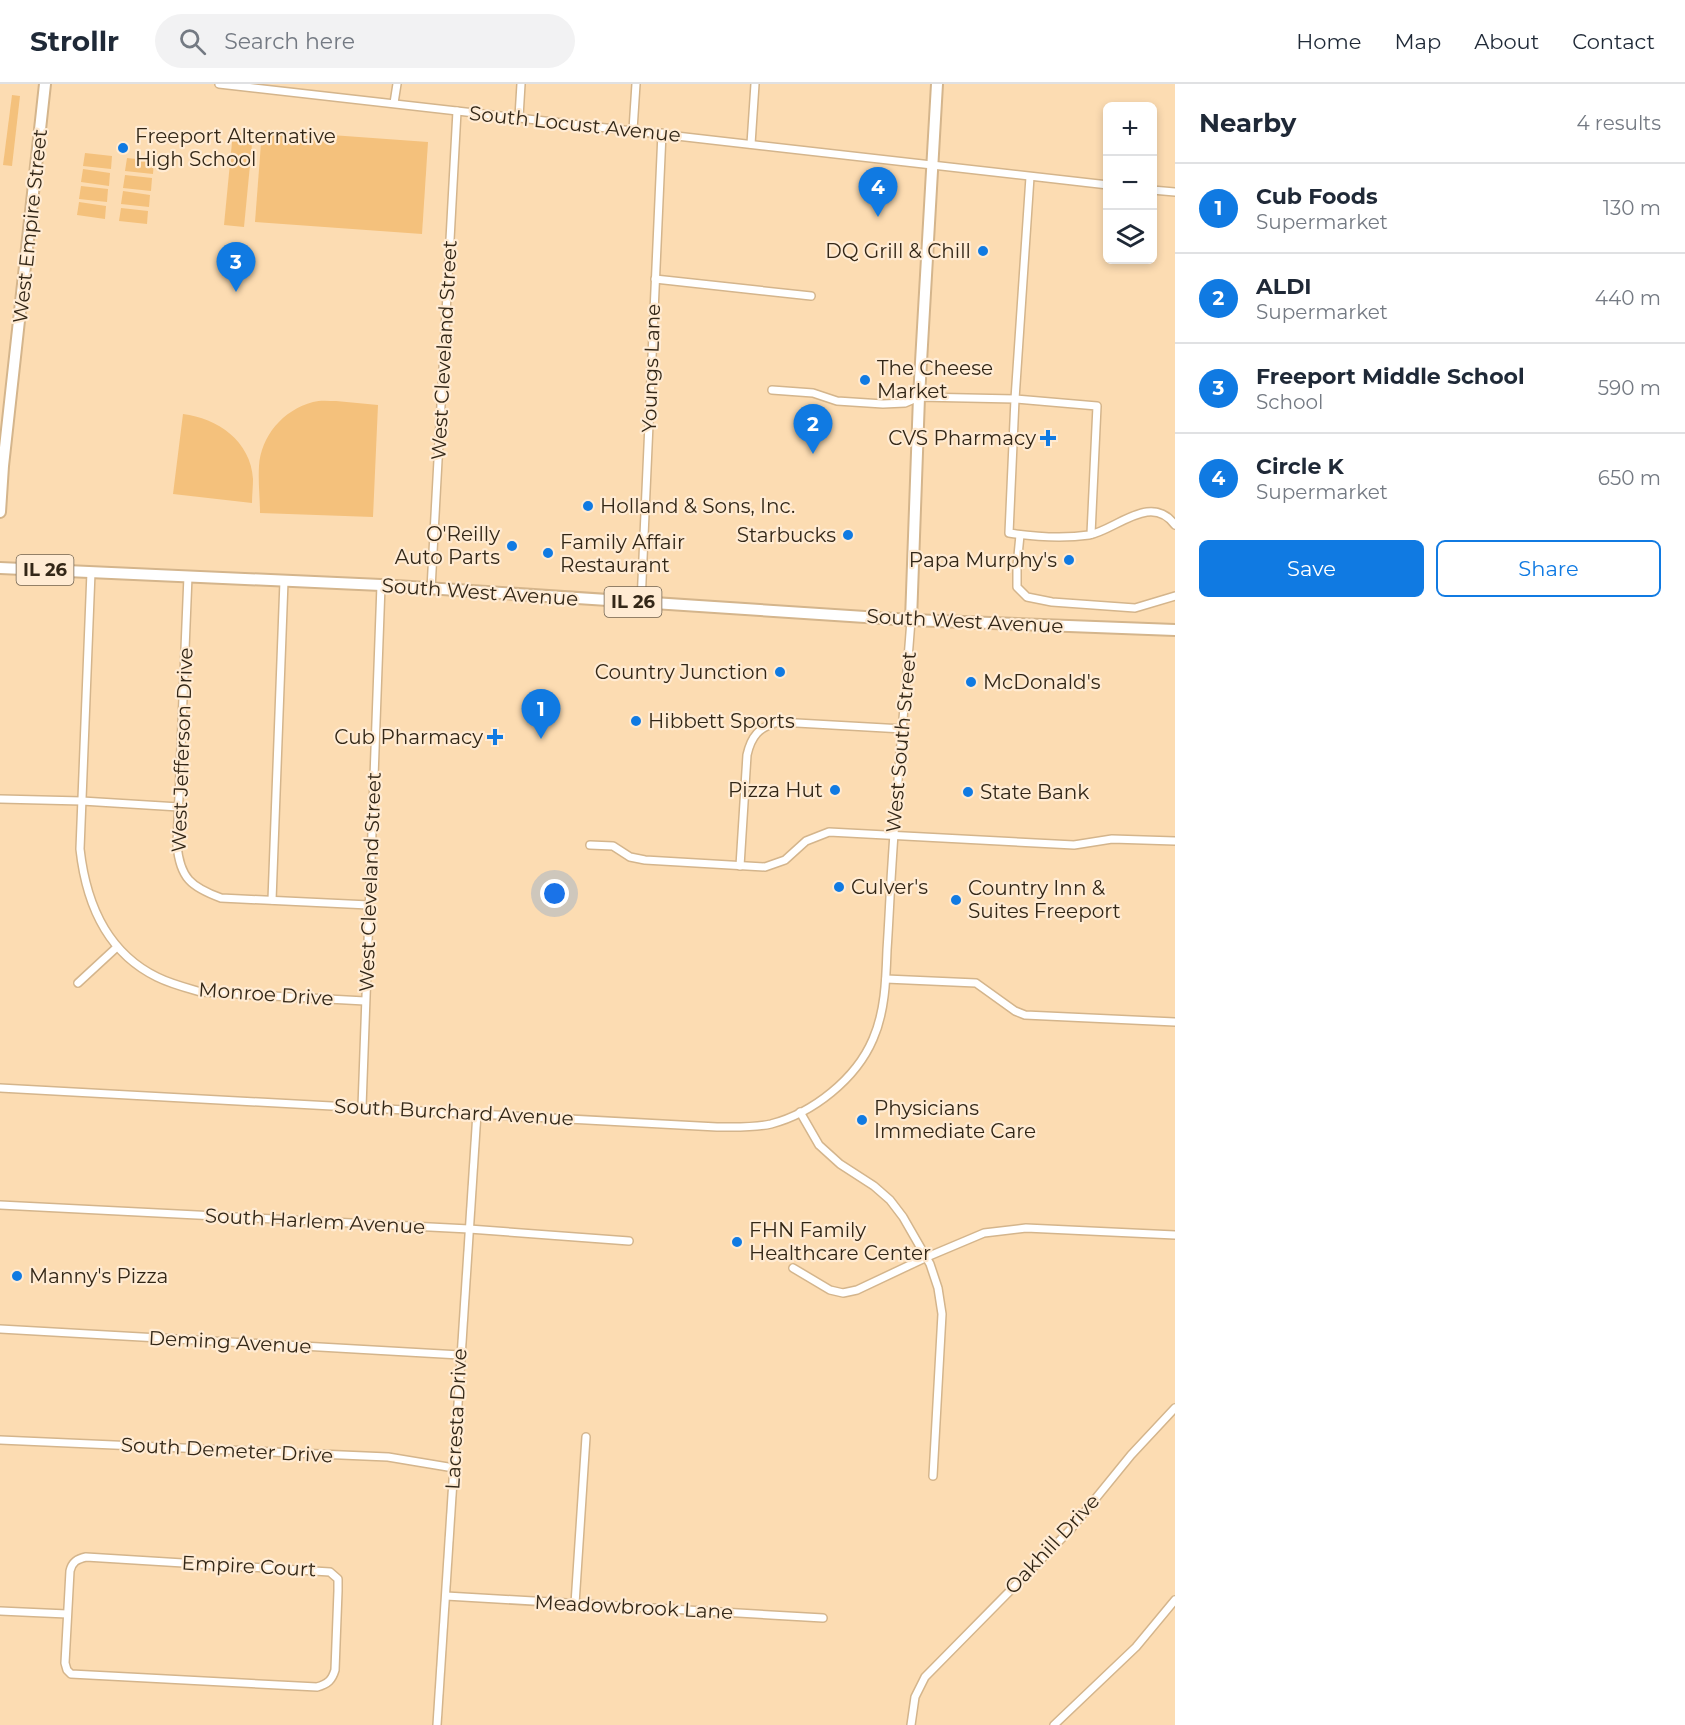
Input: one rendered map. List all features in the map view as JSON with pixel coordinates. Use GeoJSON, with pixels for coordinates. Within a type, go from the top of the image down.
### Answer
{"type":"FeatureCollection","features":[{"type":"Feature","properties":{"kind":"main road","name":"West Empire Street"},"geometry":{"type":"LineString","coordinates":[[0,512],[3,466],[45,84]]}},
{"type":"Feature","properties":{"kind":"main road","name":"West South Street"},"geometry":{"type":"LineString","coordinates":[[911,620],[919,397],[937,84]]}},
{"type":"Feature","properties":{"kind":"main road","name":"South West Avenue"},"geometry":{"type":"LineString","coordinates":[[0,568],[381,585],[911,620],[1175,630]]}},
{"type":"Feature","properties":{"kind":"street","name":"South Locust Avenue"},"geometry":{"type":"LineString","coordinates":[[219,84],[266,86],[457,111],[1103,185]]}},
{"type":"Feature","properties":{"kind":"street"},"geometry":{"type":"LineString","coordinates":[[394,103],[397,84]]}},
{"type":"Feature","properties":{"kind":"street"},"geometry":{"type":"LineString","coordinates":[[519,117],[521,84]]}},
{"type":"Feature","properties":{"kind":"street"},"geometry":{"type":"LineString","coordinates":[[633,130],[636,84]]}},
{"type":"Feature","properties":{"kind":"street"},"geometry":{"type":"LineString","coordinates":[[751,144],[755,84]]}},
{"type":"Feature","properties":{"kind":"street","name":"West Cleveland Street"},"geometry":{"type":"LineString","coordinates":[[432,589],[457,111]]}},
{"type":"Feature","properties":{"kind":"street","name":"Youngs Lane"},"geometry":{"type":"LineString","coordinates":[[641,603],[662,133]]}},
{"type":"Feature","properties":{"kind":"street"},"geometry":{"type":"LineString","coordinates":[[1030,177],[1009,533],[1060,538],[1091,534],[1132,515],[1151,511],[1162,514],[1175,525]]}},
{"type":"Feature","properties":{"kind":"street"},"geometry":{"type":"LineString","coordinates":[[1157,190],[1175,192]]}},
{"type":"Feature","properties":{"kind":"street"},"geometry":{"type":"LineString","coordinates":[[655,279],[811,296]]}},
{"type":"Feature","properties":{"kind":"street"},"geometry":{"type":"LineString","coordinates":[[772,390],[813,393],[837,401],[883,404],[905,404],[919,397],[1016,399],[1097,406],[1091,534]]}},
{"type":"Feature","properties":{"kind":"street"},"geometry":{"type":"LineString","coordinates":[[1020,535],[1017,587],[1027,597],[1052,602],[1135,609],[1175,596]]}},
{"type":"Feature","properties":{"kind":"street","name":"Monroe Drive"},"geometry":{"type":"LineString","coordinates":[[91,572],[80,849],[83,879],[91,905],[102,924],[117,947],[156,977],[201,992],[365,1001]]}},
{"type":"Feature","properties":{"kind":"street","name":"West Jefferson Drive"},"geometry":{"type":"LineString","coordinates":[[188,576],[178,807],[178,862],[186,879],[201,891],[221,898],[369,905]]}},
{"type":"Feature","properties":{"kind":"street"},"geometry":{"type":"LineString","coordinates":[[272,900],[284,581]]}},
{"type":"Feature","properties":{"kind":"street","name":"West Cleveland Street"},"geometry":{"type":"LineString","coordinates":[[362,1107],[381,585]]}},
{"type":"Feature","properties":{"kind":"street","name":"West South Street"},"geometry":{"type":"LineString","coordinates":[[873,1040],[886,979],[894,835],[911,620]]}},
{"type":"Feature","properties":{"kind":"street"},"geometry":{"type":"LineString","coordinates":[[740,866],[747,755],[751,740],[760,730],[769,724],[791,722],[903,729]]}},
{"type":"Feature","properties":{"kind":"street"},"geometry":{"type":"LineString","coordinates":[[0,799],[178,807]]}},
{"type":"Feature","properties":{"kind":"street"},"geometry":{"type":"LineString","coordinates":[[590,845],[613,846],[630,857],[645,860],[765,867],[785,860],[806,841],[829,832],[1074,845],[1112,839],[1175,842]]}},
{"type":"Feature","properties":{"kind":"street"},"geometry":{"type":"LineString","coordinates":[[78,983],[117,947]]}},
{"type":"Feature","properties":{"kind":"street"},"geometry":{"type":"LineString","coordinates":[[886,979],[976,983],[1015,1011],[1025,1015],[1175,1022]]}},
{"type":"Feature","properties":{"kind":"street","name":"South Burchard Avenue"},"geometry":{"type":"LineString","coordinates":[[0,1088],[745,1128],[772,1124],[800,1112],[837,1088],[857,1066],[873,1040]]}},
{"type":"Feature","properties":{"kind":"street"},"geometry":{"type":"LineString","coordinates":[[800,1112],[819,1145],[829,1155],[890,1200],[927,1257],[938,1288],[942,1314],[933,1476]]}},
{"type":"Feature","properties":{"kind":"street","name":"Lacresta Drive"},"geometry":{"type":"LineString","coordinates":[[437,1725],[477,1113]]}},
{"type":"Feature","properties":{"kind":"street","name":"South Harlem Avenue"},"geometry":{"type":"LineString","coordinates":[[0,1205],[469,1229],[629,1241]]}},
{"type":"Feature","properties":{"kind":"street"},"geometry":{"type":"LineString","coordinates":[[793,1268],[830,1290],[843,1293],[857,1290],[984,1233],[1026,1228],[1175,1235]]}},
{"type":"Feature","properties":{"kind":"street","name":"Deming Avenue"},"geometry":{"type":"LineString","coordinates":[[0,1329],[460,1355]]}},
{"type":"Feature","properties":{"kind":"street","name":"Oakhill Drive"},"geometry":{"type":"LineString","coordinates":[[911,1725],[915,1697],[925,1677],[1070,1530],[1131,1455],[1175,1408]]}},
{"type":"Feature","properties":{"kind":"street"},"geometry":{"type":"LineString","coordinates":[[575,1604],[586,1437]]}},
{"type":"Feature","properties":{"kind":"street","name":"South Demeter Drive"},"geometry":{"type":"LineString","coordinates":[[0,1440],[388,1457],[454,1468]]}},
{"type":"Feature","properties":{"kind":"street","name":"Empire Court"},"geometry":{"type":"LineString","coordinates":[[86,1557],[330,1572],[338,1580],[335,1670],[332,1679],[317,1687],[71,1674],[65,1663],[67,1614],[72,1564],[86,1557]]}},
{"type":"Feature","properties":{"kind":"street","name":"Meadowbrook Lane"},"geometry":{"type":"LineString","coordinates":[[446,1596],[823,1618]]}},
{"type":"Feature","properties":{"kind":"street"},"geometry":{"type":"LineString","coordinates":[[1054,1725],[1136,1647],[1175,1600]]}},
{"type":"Feature","properties":{"kind":"street"},"geometry":{"type":"LineString","coordinates":[[0,1611],[67,1614]]}},
{"type":"Feature","properties":{"kind":"shaded area"},"geometry":{"type":"Polygon","coordinates":[[[12,95],[20,96],[12,166],[3,165],[12,95]]]}},
{"type":"Feature","properties":{"kind":"shaded area"},"geometry":{"type":"Polygon","coordinates":[[[262,130],[428,142],[422,234],[255,222],[262,130]]]}},
{"type":"Feature","properties":{"kind":"shaded area"},"geometry":{"type":"Polygon","coordinates":[[[233,132],[253,134],[244,227],[224,225],[233,132]]]}},
{"type":"Feature","properties":{"kind":"shaded area"},"geometry":{"type":"Polygon","coordinates":[[[85,153],[112,156],[111,169],[83,166],[85,153]]]}},
{"type":"Feature","properties":{"kind":"shaded area"},"geometry":{"type":"Polygon","coordinates":[[[127,158],[154,161],[153,174],[125,171],[127,158]]]}},
{"type":"Feature","properties":{"kind":"shaded area"},"geometry":{"type":"Polygon","coordinates":[[[83,169],[110,173],[109,186],[81,182],[83,169]]]}},
{"type":"Feature","properties":{"kind":"shaded area"},"geometry":{"type":"Polygon","coordinates":[[[125,175],[152,178],[151,191],[123,188],[125,175]]]}},
{"type":"Feature","properties":{"kind":"shaded area"},"geometry":{"type":"Polygon","coordinates":[[[81,186],[108,189],[107,202],[79,199],[81,186]]]}},
{"type":"Feature","properties":{"kind":"shaded area"},"geometry":{"type":"Polygon","coordinates":[[[123,191],[150,195],[149,207],[121,204],[123,191]]]}},
{"type":"Feature","properties":{"kind":"shaded area"},"geometry":{"type":"Polygon","coordinates":[[[79,202],[106,206],[105,219],[77,215],[79,202]]]}},
{"type":"Feature","properties":{"kind":"shaded area"},"geometry":{"type":"Polygon","coordinates":[[[121,208],[148,211],[147,224],[119,221],[121,208]]]}},
{"type":"Feature","properties":{"kind":"shaded area"},"geometry":{"type":"Polygon","coordinates":[[[316,401],[378,405],[373,517],[260,513],[259,466],[264,444],[269,435],[292,411],[316,401]]]}},
{"type":"Feature","properties":{"kind":"shaded area"},"geometry":{"type":"Polygon","coordinates":[[[183,414],[196,416],[220,426],[239,443],[251,465],[252,503],[173,494],[183,414]]]}},
{"type":"Feature","properties":{"kind":"place","name":"Freeport Alternative High School"},"geometry":{"type":"Point","coordinates":[123,148]}},
{"type":"Feature","properties":{"kind":"place","name":"Circle K"},"geometry":{"type":"Point","coordinates":[878,217]}},
{"type":"Feature","properties":{"kind":"place","name":"DQ Grill & Chill"},"geometry":{"type":"Point","coordinates":[983,251]}},
{"type":"Feature","properties":{"kind":"place","name":"Freeport Middle School"},"geometry":{"type":"Point","coordinates":[236,292]}},
{"type":"Feature","properties":{"kind":"place","name":"The Cheese Market"},"geometry":{"type":"Point","coordinates":[865,380]}},
{"type":"Feature","properties":{"kind":"place","name":"CVS Pharmacy"},"geometry":{"type":"Point","coordinates":[1048,438]}},
{"type":"Feature","properties":{"kind":"place","name":"ALDI"},"geometry":{"type":"Point","coordinates":[813,454]}},
{"type":"Feature","properties":{"kind":"place","name":"Holland & Sons, Inc."},"geometry":{"type":"Point","coordinates":[588,506]}},
{"type":"Feature","properties":{"kind":"place","name":"Starbucks"},"geometry":{"type":"Point","coordinates":[848,535]}},
{"type":"Feature","properties":{"kind":"place","name":"O'Reilly Auto Parts"},"geometry":{"type":"Point","coordinates":[512,546]}},
{"type":"Feature","properties":{"kind":"place","name":"Family Affair Restaurant"},"geometry":{"type":"Point","coordinates":[548,553]}},
{"type":"Feature","properties":{"kind":"place","name":"Papa Murphy's"},"geometry":{"type":"Point","coordinates":[1069,560]}},
{"type":"Feature","properties":{"kind":"place","name":"Country Junction"},"geometry":{"type":"Point","coordinates":[780,672]}},
{"type":"Feature","properties":{"kind":"place","name":"McDonald's"},"geometry":{"type":"Point","coordinates":[971,682]}},
{"type":"Feature","properties":{"kind":"place","name":"Hibbett Sports"},"geometry":{"type":"Point","coordinates":[636,721]}},
{"type":"Feature","properties":{"kind":"place","name":"Cub Pharmacy"},"geometry":{"type":"Point","coordinates":[495,737]}},
{"type":"Feature","properties":{"kind":"place","name":"Cub Foods"},"geometry":{"type":"Point","coordinates":[541,739]}},
{"type":"Feature","properties":{"kind":"place","name":"Pizza Hut"},"geometry":{"type":"Point","coordinates":[835,790]}},
{"type":"Feature","properties":{"kind":"place","name":"State Bank"},"geometry":{"type":"Point","coordinates":[968,792]}},
{"type":"Feature","properties":{"kind":"place","name":"Culver's"},"geometry":{"type":"Point","coordinates":[839,887]}},
{"type":"Feature","properties":{"kind":"place","name":"Country Inn & Suites Freeport"},"geometry":{"type":"Point","coordinates":[956,900]}},
{"type":"Feature","properties":{"kind":"place","name":"Physicians Immediate Care"},"geometry":{"type":"Point","coordinates":[862,1120]}},
{"type":"Feature","properties":{"kind":"place","name":"FHN Family Healthcare Center"},"geometry":{"type":"Point","coordinates":[737,1242]}},
{"type":"Feature","properties":{"kind":"place","name":"Manny's Pizza"},"geometry":{"type":"Point","coordinates":[17,1276]}}]}
